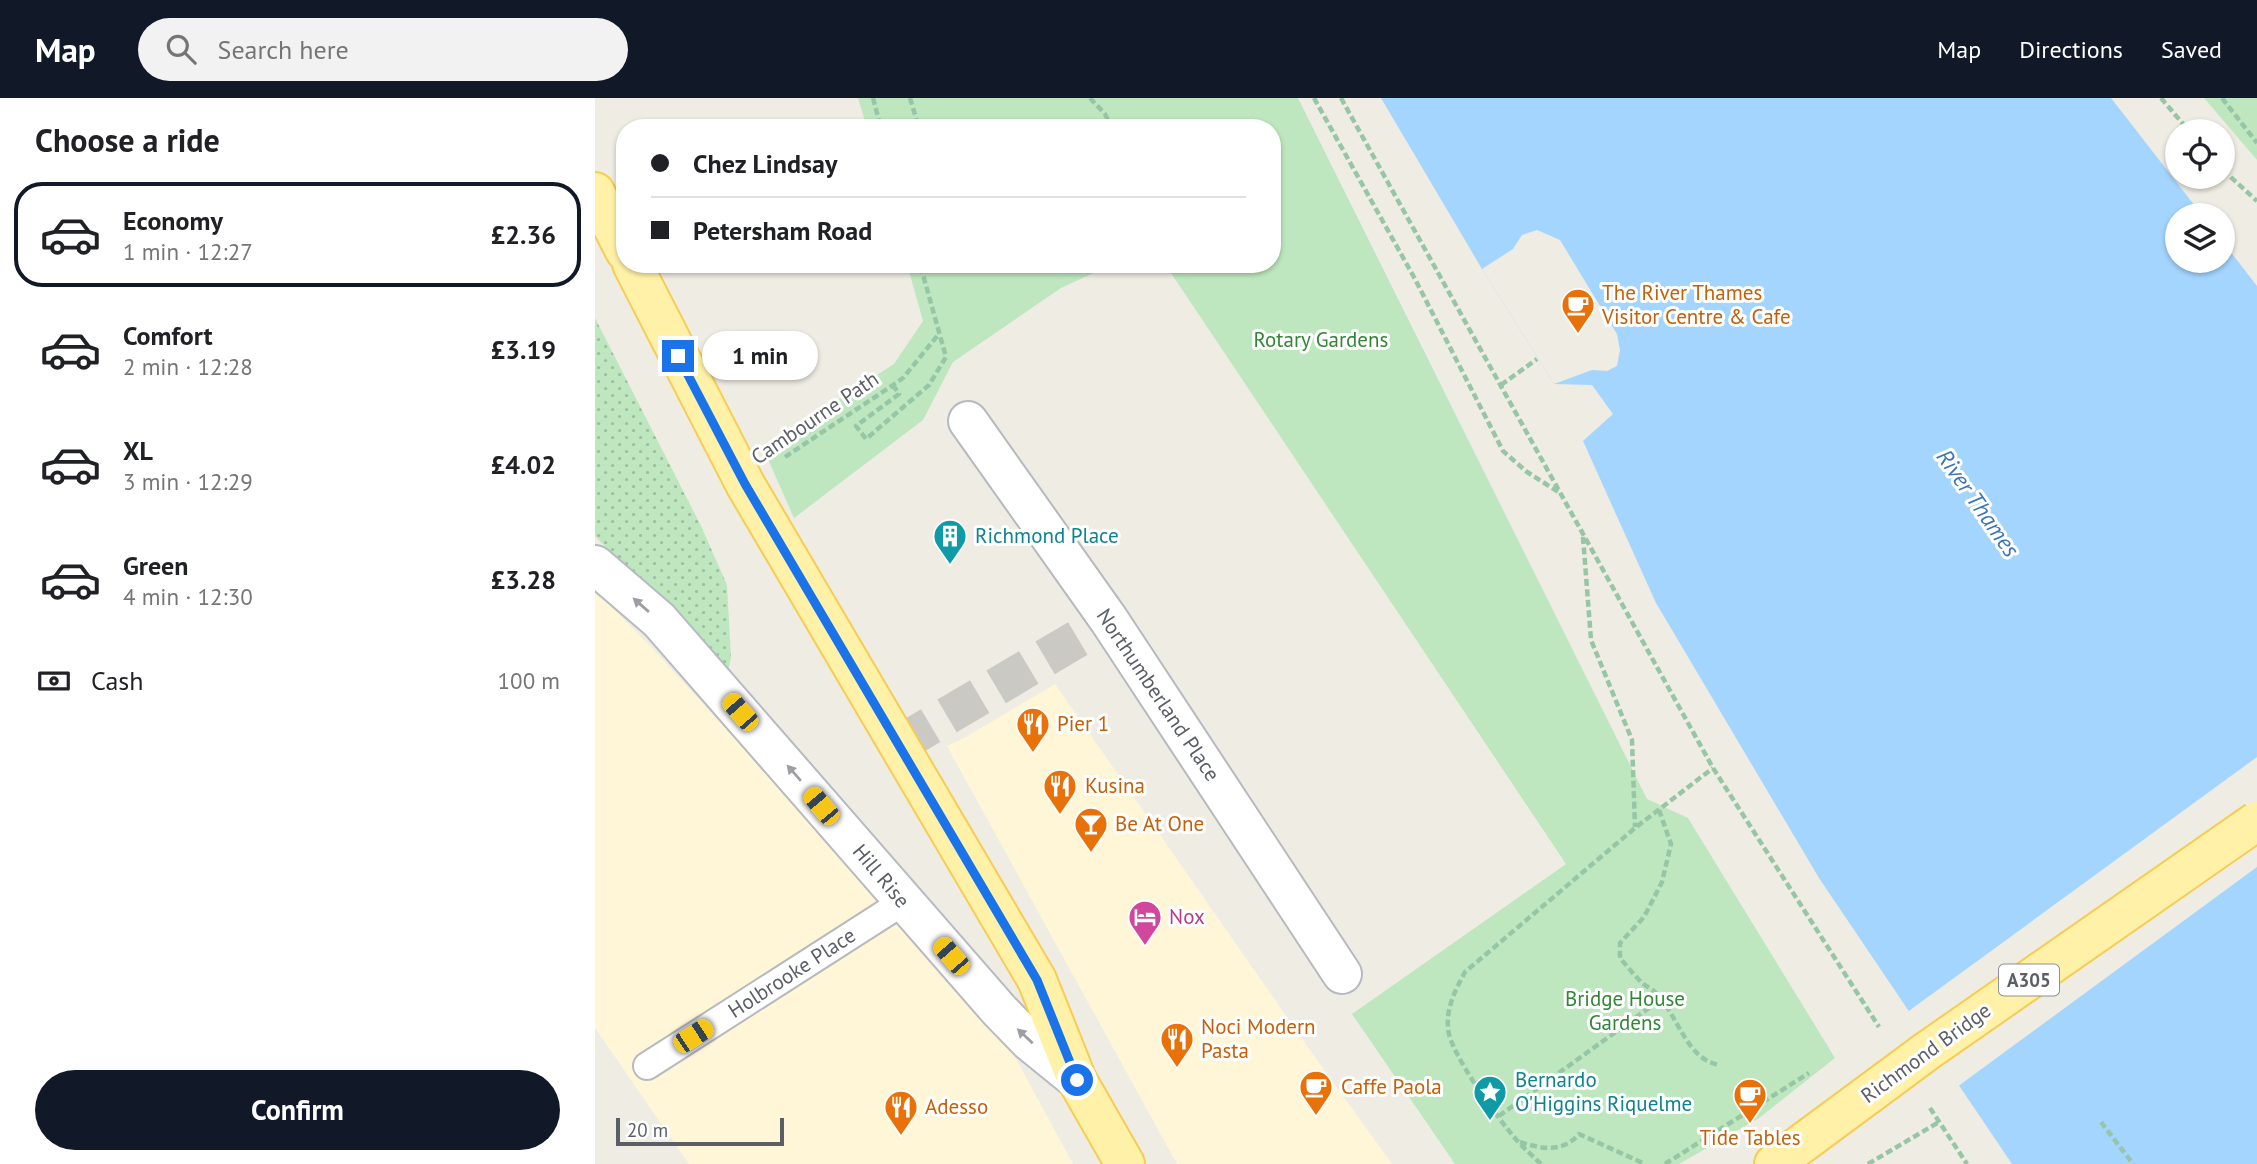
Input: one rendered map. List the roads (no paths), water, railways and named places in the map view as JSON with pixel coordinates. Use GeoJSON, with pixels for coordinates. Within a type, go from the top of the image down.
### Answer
{"type":"FeatureCollection","features":[{"type":"Feature","properties":{"kind":"main road"},"geometry":{"type":"LineString","coordinates":[[595,192],[616,233]]}},
{"type":"Feature","properties":{"kind":"main road"},"geometry":{"type":"LineString","coordinates":[[637,273],[745,484],[1037,980],[1077,1080]]}},
{"type":"Feature","properties":{"kind":"main road","name":"Northumberland Place"},"geometry":{"type":"LineString","coordinates":[[968,421],[1109,620],[1342,974]]}},
{"type":"Feature","properties":{"kind":"main road","name":"Hill Rise"},"geometry":{"type":"LineString","coordinates":[[595,565],[659,620],[999,1010],[1030,1041],[1077,1080],[1125,1164]]}},
{"type":"Feature","properties":{"kind":"main road","name":"Richmond Bridge"},"geometry":{"type":"LineString","coordinates":[[1789,1153],[1927,1051],[2257,821]]}},
{"type":"Feature","properties":{"kind":"lane","name":"Holbrooke Place"},"geometry":{"type":"LineString","coordinates":[[647,1066],[903,902]]}},
{"type":"Feature","properties":{"kind":"water","name":"River Thames"},"geometry":{"type":"Polygon","coordinates":[[[1381,98],[2111,98],[2165,167],[2165,189],[2182,189],[2193,203],[2165,203],[2165,273],[2235,273],[2235,258],[2257,286],[2257,1164],[2012,1164],[1819,878],[1656,603],[1583,441],[1613,414],[1592,385],[1554,384],[1381,98]]]}},
{"type":"Feature","properties":{"kind":"tunnel"},"geometry":{"type":"LineString","coordinates":[[898,745],[1109,620]]}},
{"type":"Feature","properties":{"kind":"place","name":"The River Thames Visitor Centre & Cafe"},"geometry":{"type":"Point","coordinates":[1578,335]}},
{"type":"Feature","properties":{"kind":"place","name":"Richmond Place"},"geometry":{"type":"Point","coordinates":[950,566]}},
{"type":"Feature","properties":{"kind":"place","name":"Pier 1"},"geometry":{"type":"Point","coordinates":[1033,754]}},
{"type":"Feature","properties":{"kind":"place","name":"Kusina"},"geometry":{"type":"Point","coordinates":[1060,816]}},
{"type":"Feature","properties":{"kind":"place","name":"Be At One"},"geometry":{"type":"Point","coordinates":[1091,854]}},
{"type":"Feature","properties":{"kind":"place","name":"Nox"},"geometry":{"type":"Point","coordinates":[1145,947]}},
{"type":"Feature","properties":{"kind":"place","name":"Noci Modern Pasta"},"geometry":{"type":"Point","coordinates":[1177,1069]}},
{"type":"Feature","properties":{"kind":"place","name":"Caffe Paola"},"geometry":{"type":"Point","coordinates":[1316,1117]}},
{"type":"Feature","properties":{"kind":"place","name":"Bernardo O'Higgins Riquelme"},"geometry":{"type":"Point","coordinates":[1490,1122]}},
{"type":"Feature","properties":{"kind":"place","name":"Tide Tables"},"geometry":{"type":"Point","coordinates":[1750,1125]}},
{"type":"Feature","properties":{"kind":"place","name":"Adesso"},"geometry":{"type":"Point","coordinates":[901,1137]}},
{"type":"Feature","properties":{"kind":"park label","name":"Rotary Gardens"},"geometry":{"type":"Point","coordinates":[1321,340]}},
{"type":"Feature","properties":{"kind":"park label","name":"Bridge House Gardens"},"geometry":{"type":"Point","coordinates":[1625,1011]}}]}
